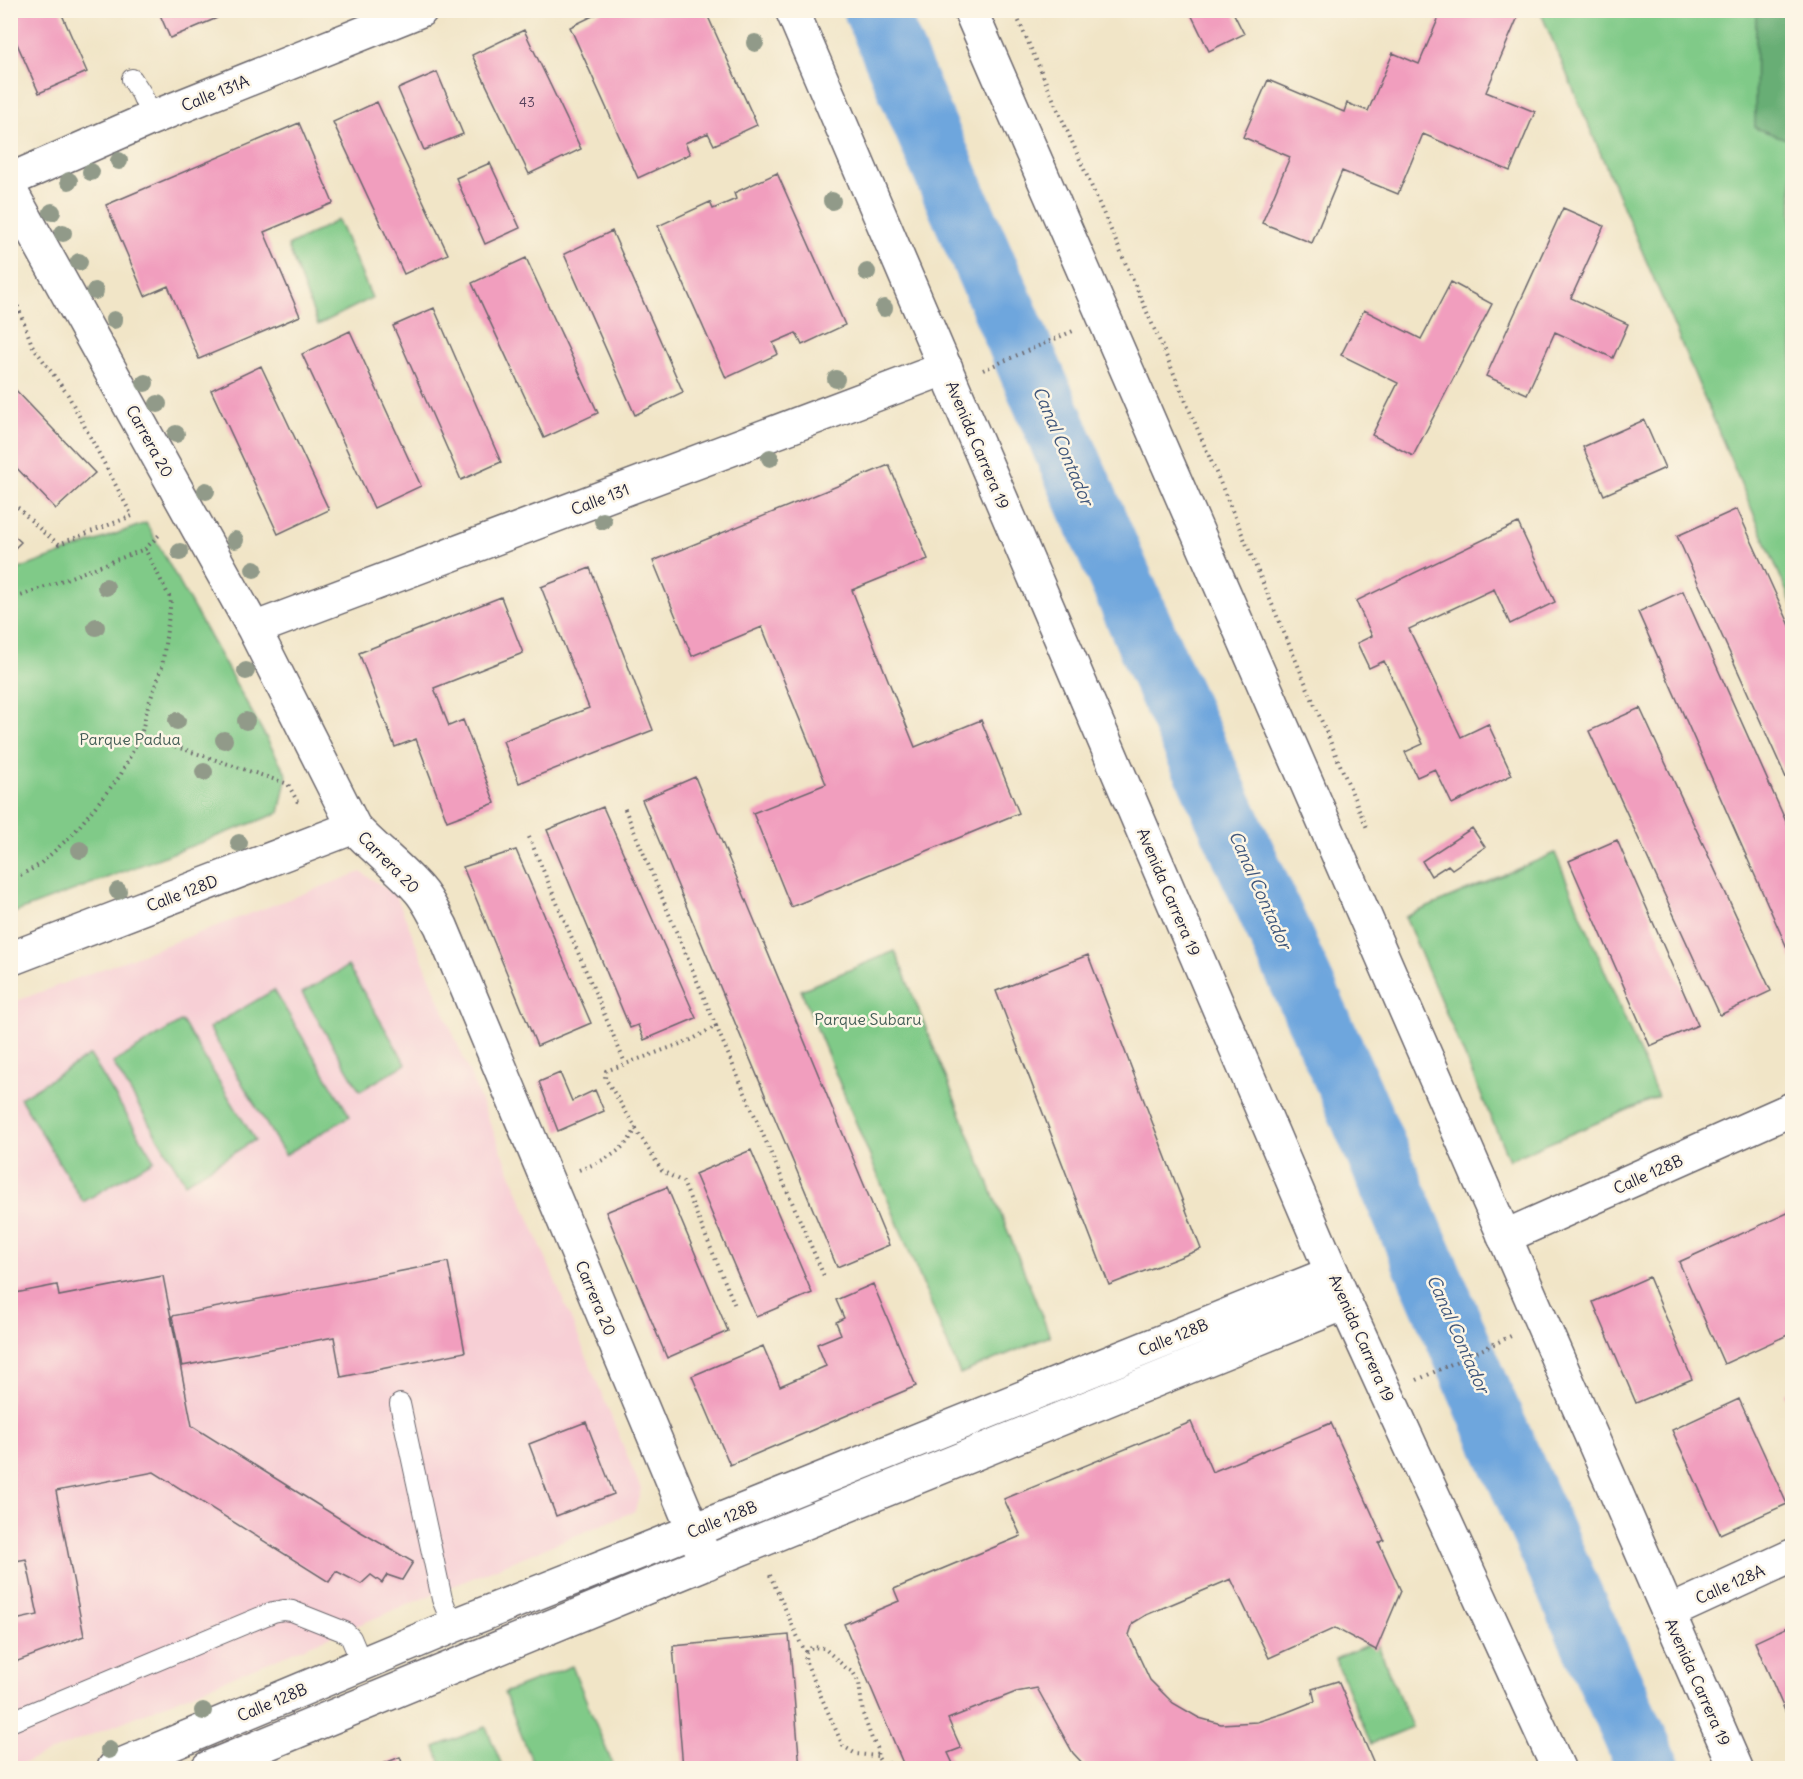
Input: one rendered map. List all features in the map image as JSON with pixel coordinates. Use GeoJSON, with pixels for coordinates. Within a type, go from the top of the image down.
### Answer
{"type":"FeatureCollection","features":[{"type":"Feature","properties":{"kind":"street","name":"Avenida Carrera 19"},"geometry":{"type":"LineString","coordinates":[[970,10],[1736,1768]]}},
{"type":"Feature","properties":{"kind":"street","name":"Calle 131A"},"geometry":{"type":"LineString","coordinates":[[10,180],[152,118],[420,11]]}},
{"type":"Feature","properties":{"kind":"street","name":"Avenida Carrera 19"},"geometry":{"type":"LineString","coordinates":[[795,16],[960,371],[1332,1273],[1557,1768]]}},
{"type":"Feature","properties":{"kind":"street","name":"Carrera 20"},"geometry":{"type":"LineString","coordinates":[[10,190],[254,629],[354,827],[420,891],[441,926],[707,1563]]}},
{"type":"Feature","properties":{"kind":"street","name":"Calle 131"},"geometry":{"type":"LineString","coordinates":[[254,629],[960,371]]}},
{"type":"Feature","properties":{"kind":"street","name":"Calle 128D"},"geometry":{"type":"LineString","coordinates":[[10,959],[354,827]]}},
{"type":"Feature","properties":{"kind":"street","name":"Calle 128B"},"geometry":{"type":"LineString","coordinates":[[1504,1237],[1792,1109]]}},
{"type":"Feature","properties":{"kind":"street","name":"Calle 128B"},"geometry":{"type":"LineString","coordinates":[[114,1768],[185,1755],[217,1726],[362,1664],[1332,1273]]}},
{"type":"Feature","properties":{"kind":"street","name":"Calle 128B"},"geometry":{"type":"LineString","coordinates":[[225,1766],[707,1563],[1345,1303]]}},
{"type":"Feature","properties":{"kind":"street","name":"Calle 128A"},"geometry":{"type":"LineString","coordinates":[[1668,1613],[1792,1556]]}},
{"type":"Feature","properties":{"kind":"street"},"geometry":{"type":"LineString","coordinates":[[217,1726],[225,1766]]}},
{"type":"Feature","properties":{"kind":"lane"},"geometry":{"type":"LineString","coordinates":[[132,79],[152,118]]}},
{"type":"Feature","properties":{"kind":"lane"},"geometry":{"type":"LineString","coordinates":[[400,1404],[442,1599],[453,1626]]}},
{"type":"Feature","properties":{"kind":"lane"},"geometry":{"type":"LineString","coordinates":[[10,1722],[273,1612],[284,1610],[345,1632],[351,1638],[362,1664]]}},
{"type":"Feature","properties":{"kind":"path"},"geometry":{"type":"LineString","coordinates":[[10,290],[32,345],[68,395],[132,516],[59,544],[44,533],[10,500]]}},
{"type":"Feature","properties":{"kind":"path"},"geometry":{"type":"LineString","coordinates":[[960,371],[1077,329]]}},
{"type":"Feature","properties":{"kind":"path"},"geometry":{"type":"LineString","coordinates":[[10,600],[145,549],[160,534]]}},
{"type":"Feature","properties":{"kind":"path"},"geometry":{"type":"LineString","coordinates":[[10,882],[39,865],[73,834],[120,776],[141,735],[148,706],[162,667],[171,600],[145,549]]}},
{"type":"Feature","properties":{"kind":"path"},"geometry":{"type":"LineString","coordinates":[[141,735],[288,784],[297,801],[304,805],[307,826],[316,842]]}},
{"type":"Feature","properties":{"kind":"path"},"geometry":{"type":"LineString","coordinates":[[624,807],[824,1276]]}},
{"type":"Feature","properties":{"kind":"path"},"geometry":{"type":"LineString","coordinates":[[530,837],[625,1063]]}},
{"type":"Feature","properties":{"kind":"path"},"geometry":{"type":"LineString","coordinates":[[716,1026],[691,1040],[606,1071],[604,1078],[662,1171],[683,1182],[736,1308]]}},
{"type":"Feature","properties":{"kind":"path"},"geometry":{"type":"LineString","coordinates":[[573,1173],[600,1163],[620,1150],[636,1128]]}},
{"type":"Feature","properties":{"kind":"path"},"geometry":{"type":"LineString","coordinates":[[1412,1382],[1515,1335]]}},
{"type":"Feature","properties":{"kind":"path"},"geometry":{"type":"LineString","coordinates":[[767,1569],[806,1652],[805,1660],[843,1746],[856,1754],[877,1756]]}},
{"type":"Feature","properties":{"kind":"path"},"geometry":{"type":"LineString","coordinates":[[806,1652],[812,1647],[824,1648],[853,1672],[859,1683],[863,1714],[878,1749],[877,1756],[883,1767],[888,1762],[894,1768]]}},
{"type":"Feature","properties":{"kind":"shaded area"},"geometry":{"type":"Polygon","coordinates":[[[361,872],[396,895],[641,1489],[635,1511],[11,1768],[11,1003],[361,872]]]}},
{"type":"Feature","properties":{"kind":"green space"},"geometry":{"type":"Polygon","coordinates":[[[1540,11],[1792,11],[1792,604],[1540,11]]]}},
{"type":"Feature","properties":{"kind":"green space"},"geometry":{"type":"Polygon","coordinates":[[[1756,11],[1792,11],[1792,141],[1755,128],[1756,11]]]}},
{"type":"Feature","properties":{"kind":"green space"},"geometry":{"type":"Polygon","coordinates":[[[338,220],[372,298],[318,325],[288,246],[338,220]]]}},
{"type":"Feature","properties":{"kind":"green space","name":"Parque Padua"},"geometry":{"type":"Polygon","coordinates":[[[146,523],[287,775],[279,813],[11,914],[11,572],[146,523]]]}},
{"type":"Feature","properties":{"kind":"green space"},"geometry":{"type":"Polygon","coordinates":[[[1555,853],[1658,1097],[1509,1160],[1405,917],[1555,853]]]}},
{"type":"Feature","properties":{"kind":"green space","name":"Parque Subaru"},"geometry":{"type":"Polygon","coordinates":[[[895,951],[1050,1336],[960,1374],[801,990],[895,951]]]}},
{"type":"Feature","properties":{"kind":"green space"},"geometry":{"type":"Polygon","coordinates":[[[348,966],[406,1064],[360,1091],[302,993],[348,966]]]}},
{"type":"Feature","properties":{"kind":"green space"},"geometry":{"type":"Polygon","coordinates":[[[274,990],[350,1116],[285,1155],[209,1028],[274,990]]]}},
{"type":"Feature","properties":{"kind":"green space"},"geometry":{"type":"Polygon","coordinates":[[[182,1021],[255,1140],[185,1183],[113,1063],[182,1021]]]}},
{"type":"Feature","properties":{"kind":"green space"},"geometry":{"type":"Polygon","coordinates":[[[90,1055],[154,1160],[83,1202],[20,1098],[90,1055]]]}},
{"type":"Feature","properties":{"kind":"green space"},"geometry":{"type":"Polygon","coordinates":[[[1376,1641],[1412,1727],[1371,1744],[1335,1659],[1376,1641]]]}},
{"type":"Feature","properties":{"kind":"green space"},"geometry":{"type":"Polygon","coordinates":[[[572,1666],[614,1768],[535,1768],[504,1693],[572,1666]]]}},
{"type":"Feature","properties":{"kind":"green space"},"geometry":{"type":"Polygon","coordinates":[[[486,1727],[503,1768],[443,1768],[435,1747],[486,1727]]]}},
{"type":"Feature","properties":{"kind":"building"},"geometry":{"type":"Polygon","coordinates":[[[10,10],[60,10],[87,72],[39,93],[10,28],[10,10]]]}},
{"type":"Feature","properties":{"kind":"building"},"geometry":{"type":"Polygon","coordinates":[[[158,10],[214,10],[217,18],[170,38],[158,10]]]}},
{"type":"Feature","properties":{"kind":"building"},"geometry":{"type":"Polygon","coordinates":[[[605,10],[705,10],[757,125],[714,145],[708,133],[685,143],[690,154],[638,178],[570,27],[605,10]]]}},
{"type":"Feature","properties":{"kind":"building"},"geometry":{"type":"Polygon","coordinates":[[[1189,10],[1242,10],[1234,14],[1244,34],[1209,51],[1189,10]]]}},
{"type":"Feature","properties":{"kind":"building"},"geometry":{"type":"Polygon","coordinates":[[[1442,10],[1517,10],[1520,12],[1486,92],[1535,112],[1510,171],[1423,134],[1398,194],[1342,171],[1312,243],[1262,223],[1290,157],[1243,137],[1268,80],[1344,112],[1347,103],[1368,111],[1393,53],[1419,64],[1442,10]]]}},
{"type":"Feature","properties":{"kind":"building"},"geometry":{"type":"Polygon","coordinates":[[[524,30],[581,149],[529,174],[472,55],[524,30]]]}},
{"type":"Feature","properties":{"kind":"building"},"geometry":{"type":"Polygon","coordinates":[[[437,72],[463,134],[424,150],[398,89],[437,72]]]}},
{"type":"Feature","properties":{"kind":"building"},"geometry":{"type":"Polygon","coordinates":[[[377,102],[448,254],[404,274],[333,122],[377,102]]]}},
{"type":"Feature","properties":{"kind":"building"},"geometry":{"type":"Polygon","coordinates":[[[299,123],[333,203],[264,232],[300,316],[199,359],[168,286],[145,296],[106,205],[299,123]]]}},
{"type":"Feature","properties":{"kind":"building"},"geometry":{"type":"Polygon","coordinates":[[[490,163],[520,228],[485,244],[456,178],[490,163]]]}},
{"type":"Feature","properties":{"kind":"building"},"geometry":{"type":"Polygon","coordinates":[[[777,173],[845,325],[802,345],[796,333],[773,343],[778,354],[726,378],[658,226],[710,202],[713,209],[736,199],[734,193],[777,173]]]}},
{"type":"Feature","properties":{"kind":"building"},"geometry":{"type":"Polygon","coordinates":[[[1563,208],[1604,226],[1571,298],[1628,324],[1613,358],[1555,332],[1527,394],[1486,376],[1563,208]]]}},
{"type":"Feature","properties":{"kind":"building"},"geometry":{"type":"Polygon","coordinates":[[[612,231],[683,392],[635,415],[564,254],[612,231]]]}},
{"type":"Feature","properties":{"kind":"building"},"geometry":{"type":"Polygon","coordinates":[[[526,258],[598,413],[544,438],[472,283],[526,258]]]}},
{"type":"Feature","properties":{"kind":"building"},"geometry":{"type":"Polygon","coordinates":[[[1451,282],[1492,304],[1413,456],[1372,435],[1398,383],[1341,355],[1364,310],[1421,339],[1451,282]]]}},
{"type":"Feature","properties":{"kind":"building"},"geometry":{"type":"Polygon","coordinates":[[[434,308],[501,462],[461,480],[393,326],[434,308]]]}},
{"type":"Feature","properties":{"kind":"building"},"geometry":{"type":"Polygon","coordinates":[[[350,331],[421,486],[374,508],[302,354],[350,331]]]}},
{"type":"Feature","properties":{"kind":"building"},"geometry":{"type":"Polygon","coordinates":[[[261,366],[329,510],[278,534],[211,390],[261,366]]]}},
{"type":"Feature","properties":{"kind":"building"},"geometry":{"type":"Polygon","coordinates":[[[10,384],[95,473],[56,509],[10,461],[10,384]]]}},
{"type":"Feature","properties":{"kind":"building"},"geometry":{"type":"Polygon","coordinates":[[[1644,420],[1665,468],[1604,495],[1583,447],[1644,420]]]}},
{"type":"Feature","properties":{"kind":"building"},"geometry":{"type":"Polygon","coordinates":[[[889,465],[928,559],[852,590],[915,747],[981,720],[1019,813],[791,907],[753,813],[826,784],[762,627],[692,656],[653,561],[889,465]]]}},
{"type":"Feature","properties":{"kind":"building"},"geometry":{"type":"Polygon","coordinates":[[[1737,509],[1792,630],[1792,791],[1677,536],[1737,509]]]}},
{"type":"Feature","properties":{"kind":"building"},"geometry":{"type":"Polygon","coordinates":[[[1518,523],[1555,602],[1510,624],[1494,589],[1409,629],[1461,737],[1488,724],[1512,775],[1452,804],[1435,769],[1417,777],[1405,752],[1423,744],[1384,661],[1369,668],[1357,643],[1372,636],[1356,601],[1518,523]]]}},
{"type":"Feature","properties":{"kind":"building"},"geometry":{"type":"Polygon","coordinates":[[[10,532],[21,542],[10,553],[10,532]]]}},
{"type":"Feature","properties":{"kind":"building"},"geometry":{"type":"Polygon","coordinates":[[[590,568],[653,730],[519,783],[503,741],[589,708],[541,587],[590,568]]]}},
{"type":"Feature","properties":{"kind":"building"},"geometry":{"type":"Polygon","coordinates":[[[1683,591],[1792,835],[1792,959],[1638,612],[1683,591]]]}},
{"type":"Feature","properties":{"kind":"building"},"geometry":{"type":"Polygon","coordinates":[[[501,597],[523,653],[434,688],[449,726],[463,720],[495,803],[447,821],[416,739],[395,747],[359,653],[501,597]]]}},
{"type":"Feature","properties":{"kind":"building"},"geometry":{"type":"Polygon","coordinates":[[[1640,708],[1771,991],[1720,1015],[1589,731],[1640,708]]]}},
{"type":"Feature","properties":{"kind":"building"},"geometry":{"type":"Polygon","coordinates":[[[695,777],[889,1245],[837,1267],[642,800],[695,777]]]}},
{"type":"Feature","properties":{"kind":"building"},"geometry":{"type":"Polygon","coordinates":[[[603,807],[696,1018],[644,1040],[638,1025],[630,1028],[547,830],[603,807]]]}},
{"type":"Feature","properties":{"kind":"building"},"geometry":{"type":"Polygon","coordinates":[[[1472,828],[1485,847],[1452,869],[1448,865],[1431,876],[1422,861],[1472,828]]]}},
{"type":"Feature","properties":{"kind":"building"},"geometry":{"type":"Polygon","coordinates":[[[1617,840],[1698,1025],[1650,1046],[1569,861],[1617,840]]]}},
{"type":"Feature","properties":{"kind":"building"},"geometry":{"type":"Polygon","coordinates":[[[516,850],[591,1023],[537,1046],[463,867],[516,850]]]}},
{"type":"Feature","properties":{"kind":"building"},"geometry":{"type":"Polygon","coordinates":[[[1088,955],[1201,1249],[1109,1285],[996,991],[1088,955]]]}},
{"type":"Feature","properties":{"kind":"building"},"geometry":{"type":"Polygon","coordinates":[[[560,1073],[572,1101],[595,1090],[604,1111],[558,1131],[539,1082],[560,1073]]]}},
{"type":"Feature","properties":{"kind":"building"},"geometry":{"type":"Polygon","coordinates":[[[751,1150],[812,1293],[756,1317],[695,1174],[751,1150]]]}},
{"type":"Feature","properties":{"kind":"building"},"geometry":{"type":"Polygon","coordinates":[[[667,1187],[728,1331],[667,1358],[606,1212],[667,1187]]]}},
{"type":"Feature","properties":{"kind":"building"},"geometry":{"type":"Polygon","coordinates":[[[1792,1211],[1792,1333],[1724,1364],[1679,1262],[1792,1211]]]}},
{"type":"Feature","properties":{"kind":"building"},"geometry":{"type":"Polygon","coordinates":[[[448,1262],[465,1352],[341,1377],[334,1337],[182,1366],[172,1316],[448,1262]]]}},
{"type":"Feature","properties":{"kind":"building"},"geometry":{"type":"Polygon","coordinates":[[[163,1276],[192,1426],[413,1562],[402,1580],[387,1575],[382,1583],[371,1575],[361,1584],[336,1571],[329,1582],[154,1472],[56,1491],[84,1636],[10,1664],[10,1621],[38,1615],[26,1559],[10,1562],[10,1294],[57,1285],[59,1296],[163,1276]]]}},
{"type":"Feature","properties":{"kind":"building"},"geometry":{"type":"Polygon","coordinates":[[[1649,1277],[1692,1379],[1636,1403],[1593,1302],[1649,1277]]]}},
{"type":"Feature","properties":{"kind":"building"},"geometry":{"type":"Polygon","coordinates":[[[873,1284],[916,1386],[730,1465],[692,1376],[763,1346],[780,1386],[826,1366],[817,1344],[841,1334],[836,1322],[844,1318],[836,1300],[873,1284]]]}},
{"type":"Feature","properties":{"kind":"building"},"geometry":{"type":"Polygon","coordinates":[[[1792,1390],[1792,1410],[1785,1393],[1792,1390]]]}},
{"type":"Feature","properties":{"kind":"building"},"geometry":{"type":"Polygon","coordinates":[[[1739,1399],[1787,1504],[1720,1534],[1672,1430],[1739,1399]]]}},
{"type":"Feature","properties":{"kind":"building"},"geometry":{"type":"Polygon","coordinates":[[[586,1422],[614,1494],[556,1516],[529,1444],[586,1422]]]}},
{"type":"Feature","properties":{"kind":"building"},"geometry":{"type":"Polygon","coordinates":[[[1191,1422],[1212,1472],[1331,1423],[1384,1540],[1379,1543],[1401,1591],[1376,1650],[1335,1628],[1269,1658],[1231,1579],[1146,1615],[1133,1623],[1129,1635],[1150,1680],[1173,1703],[1199,1718],[1221,1724],[1257,1722],[1285,1713],[1315,1701],[1312,1689],[1338,1681],[1376,1768],[1087,1768],[1073,1753],[1037,1688],[1016,1692],[948,1719],[961,1748],[948,1753],[955,1768],[919,1768],[917,1766],[905,1768],[844,1624],[899,1601],[894,1589],[1021,1536],[1004,1499],[1191,1422]]]}},
{"type":"Feature","properties":{"kind":"building"},"geometry":{"type":"Polygon","coordinates":[[[1792,1625],[1792,1727],[1755,1642],[1792,1625]]]}},
{"type":"Feature","properties":{"kind":"building"},"geometry":{"type":"Polygon","coordinates":[[[789,1635],[800,1768],[683,1768],[673,1646],[789,1635]]]}},
{"type":"Feature","properties":{"kind":"building"},"geometry":{"type":"Polygon","coordinates":[[[400,1757],[404,1768],[373,1768],[400,1757]]]}},
{"type":"Feature","properties":{"kind":"waterway","name":"Canal Contador"},"geometry":{"type":"LineString","coordinates":[[875,10],[1153,654],[1345,1078],[1491,1417],[1649,1768]]}}]}
